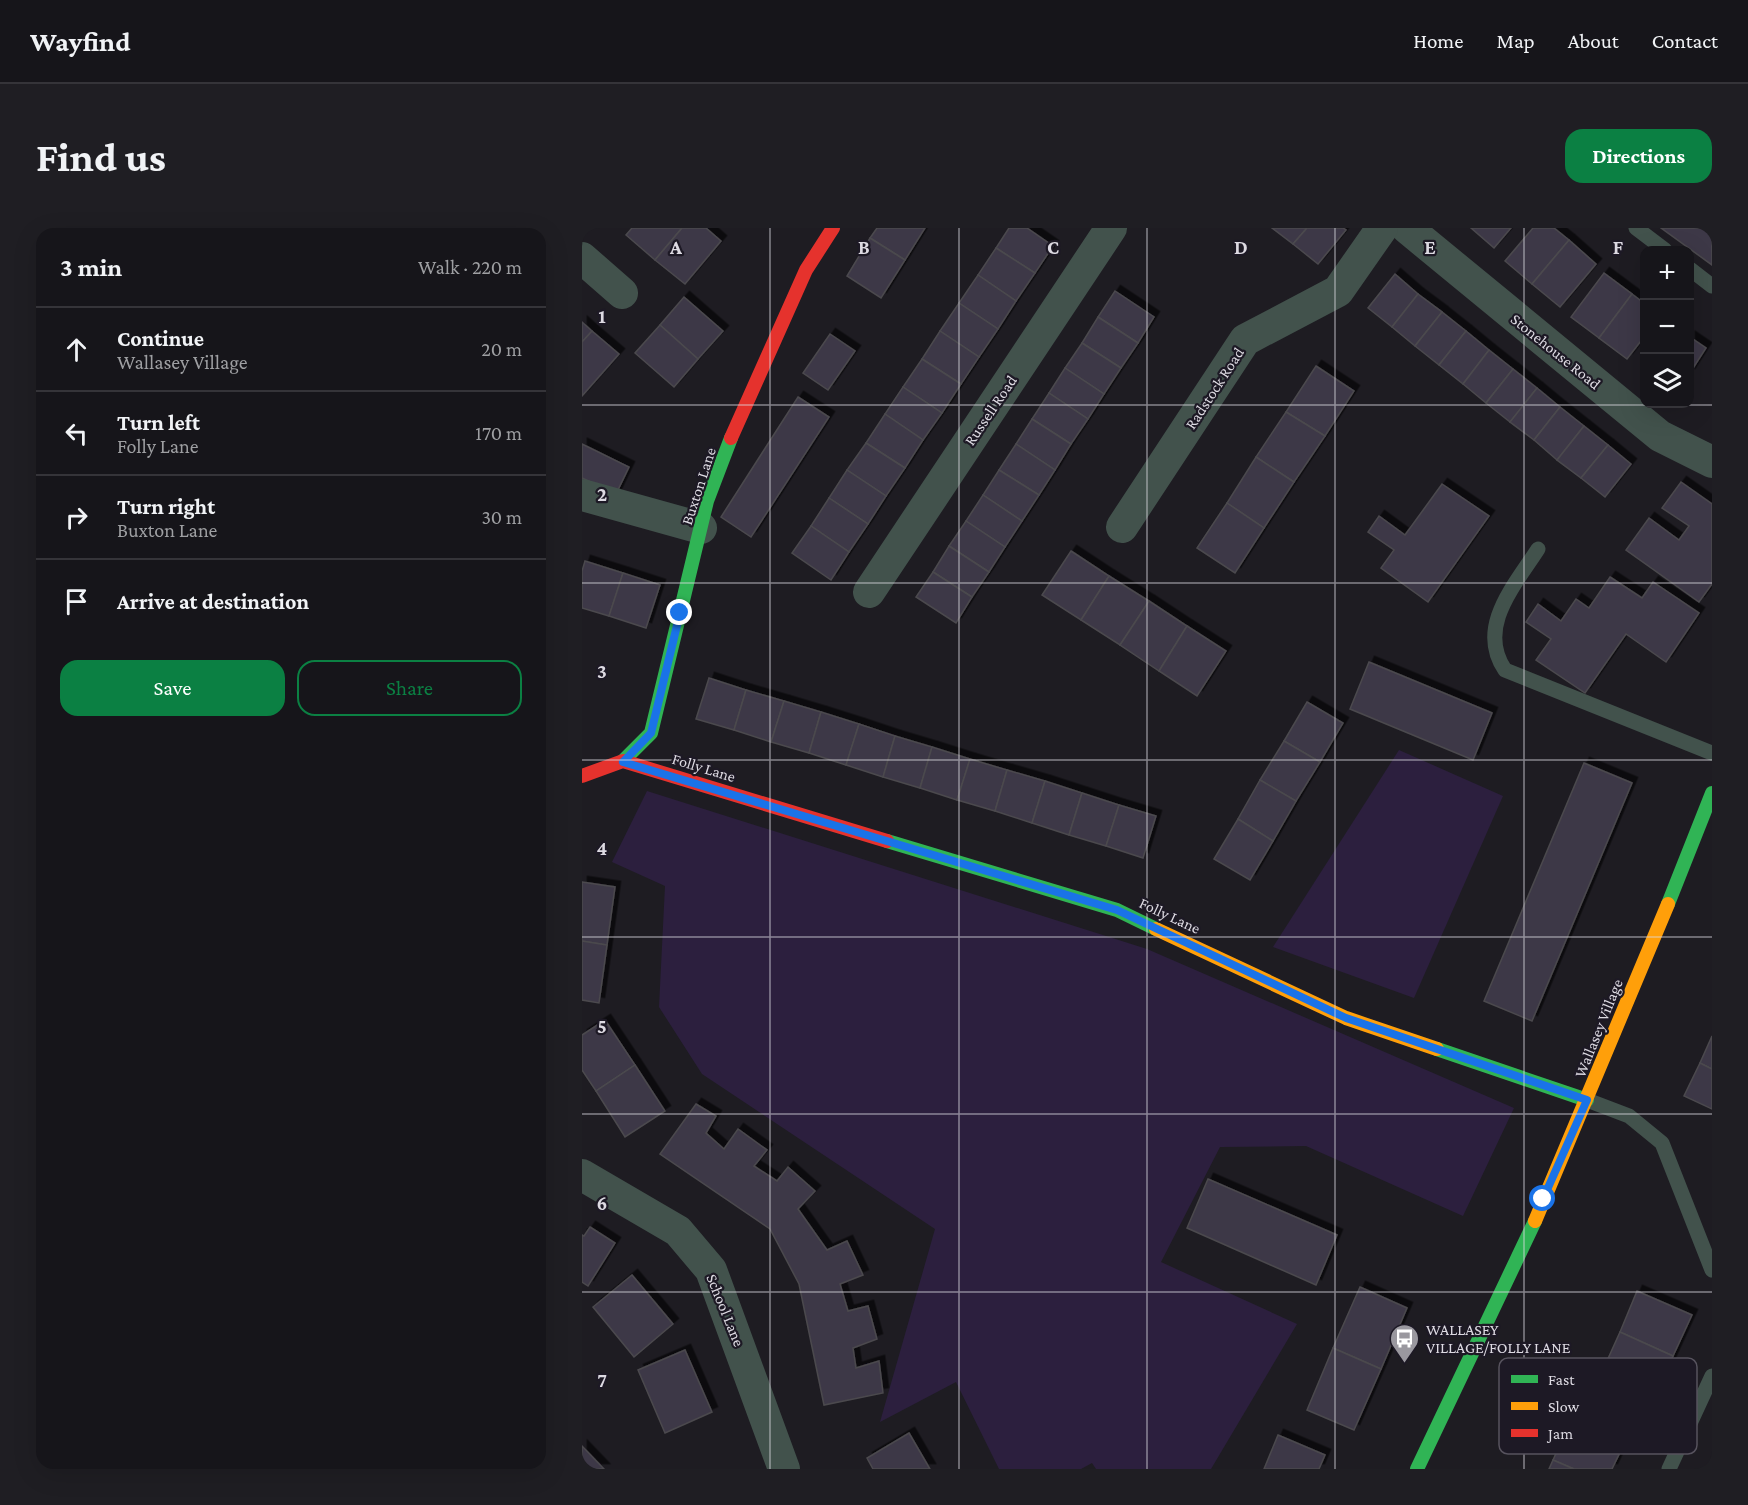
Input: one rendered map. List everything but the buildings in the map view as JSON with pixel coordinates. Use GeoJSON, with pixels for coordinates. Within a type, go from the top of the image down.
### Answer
{"type":"FeatureCollection","features":[{"type":"Feature","properties":{"kind":"street","name":"Buxton Lane"},"geometry":{"type":"LineString","coordinates":[[623,762],[651,733],[707,501],[746,402],[806,270],[833,228]]}},
{"type":"Feature","properties":{"kind":"street","name":"Russell Road"},"geometry":{"type":"LineString","coordinates":[[869,592],[1111,228]]}},
{"type":"Feature","properties":{"kind":"street","name":"Radstock Road"},"geometry":{"type":"LineString","coordinates":[[1122,527],[1245,340],[1338,291],[1382,228]]}},
{"type":"Feature","properties":{"kind":"street","name":"Stonehouse Road"},"geometry":{"type":"LineString","coordinates":[[1407,228],[1660,436],[1712,462]]}},
{"type":"Feature","properties":{"kind":"street"},"geometry":{"type":"LineString","coordinates":[[582,258],[622,293]]}},
{"type":"Feature","properties":{"kind":"street"},"geometry":{"type":"LineString","coordinates":[[582,495],[701,528]]}},
{"type":"Feature","properties":{"kind":"street"},"geometry":{"type":"LineString","coordinates":[[582,776],[623,762]]}},
{"type":"Feature","properties":{"kind":"street","name":"Folly Lane"},"geometry":{"type":"LineString","coordinates":[[623,762],[1117,910],[1346,1018],[1587,1100]]}},
{"type":"Feature","properties":{"kind":"street","name":"Wallasey Village"},"geometry":{"type":"LineString","coordinates":[[1417,1469],[1468,1367],[1587,1100],[1712,793]]}},
{"type":"Feature","properties":{"kind":"street","name":"School Lane"},"geometry":{"type":"LineString","coordinates":[[582,1175],[678,1232],[711,1270],[784,1469]]}},
{"type":"Feature","properties":{"kind":"lane"},"geometry":{"type":"LineString","coordinates":[[1636,228],[1660,246]]}},
{"type":"Feature","properties":{"kind":"lane"},"geometry":{"type":"LineString","coordinates":[[1694,273],[1712,286]]}},
{"type":"Feature","properties":{"kind":"lane"},"geometry":{"type":"LineString","coordinates":[[1538,549],[1502,605],[1493,637],[1495,655],[1505,670],[1712,753]]}},
{"type":"Feature","properties":{"kind":"lane","name":"Folly Lane"},"geometry":{"type":"LineString","coordinates":[[1587,1100],[1629,1116],[1662,1143],[1712,1270]]}},
{"type":"Feature","properties":{"kind":"lane"},"geometry":{"type":"LineString","coordinates":[[1697,1409],[1712,1377]]}},
{"type":"Feature","properties":{"kind":"lane"},"geometry":{"type":"LineString","coordinates":[[1669,1469],[1676,1454]]}},
{"type":"Feature","properties":{"kind":"shaded area"},"geometry":{"type":"Polygon","coordinates":[[[1399,750],[1503,796],[1414,998],[1273,947],[1399,750]]]}},
{"type":"Feature","properties":{"kind":"shaded area"},"geometry":{"type":"Polygon","coordinates":[[[647,791],[1147,949],[1514,1108],[1463,1216],[1306,1146],[1220,1147],[1161,1262],[1297,1324],[1211,1469],[1096,1469],[1092,1463],[1081,1469],[999,1469],[956,1382],[880,1422],[935,1229],[702,1074],[659,1007],[665,886],[612,862],[647,791]]]}},
{"type":"Feature","properties":{"kind":"traffic: fast"},"geometry":{"type":"LineString","coordinates":[[623,761],[651,733],[707,501],[731,438]]}},
{"type":"Feature","properties":{"kind":"traffic: fast"},"geometry":{"type":"LineString","coordinates":[[1668,904],[1712,793]]}},
{"type":"Feature","properties":{"kind":"traffic: fast"},"geometry":{"type":"LineString","coordinates":[[887,841],[1117,910],[1156,929]]}},
{"type":"Feature","properties":{"kind":"traffic: fast"},"geometry":{"type":"LineString","coordinates":[[1437,1049],[1587,1100]]}},
{"type":"Feature","properties":{"kind":"traffic: fast"},"geometry":{"type":"LineString","coordinates":[[1417,1469],[1535,1221]]}},
{"type":"Feature","properties":{"kind":"traffic: slow"},"geometry":{"type":"LineString","coordinates":[[1535,1221],[1668,904]]}},
{"type":"Feature","properties":{"kind":"traffic: slow"},"geometry":{"type":"LineString","coordinates":[[1156,929],[1346,1018],[1437,1049]]}},
{"type":"Feature","properties":{"kind":"traffic: jam"},"geometry":{"type":"LineString","coordinates":[[731,438],[806,270],[833,228]]}},
{"type":"Feature","properties":{"kind":"traffic: jam"},"geometry":{"type":"LineString","coordinates":[[582,776],[623,761],[887,841]]}},
{"type":"Feature","properties":{"kind":"place","name":"WALLASEY VILLAGE/FOLLY LANE"},"geometry":{"type":"Point","coordinates":[1405,1364]}},
{"type":"Feature","properties":{"kind":"route"},"geometry":{"type":"LineString","coordinates":[[680,613],[651,733],[623,762],[1117,910],[1346,1018],[1587,1100],[1543,1199]]}}]}
